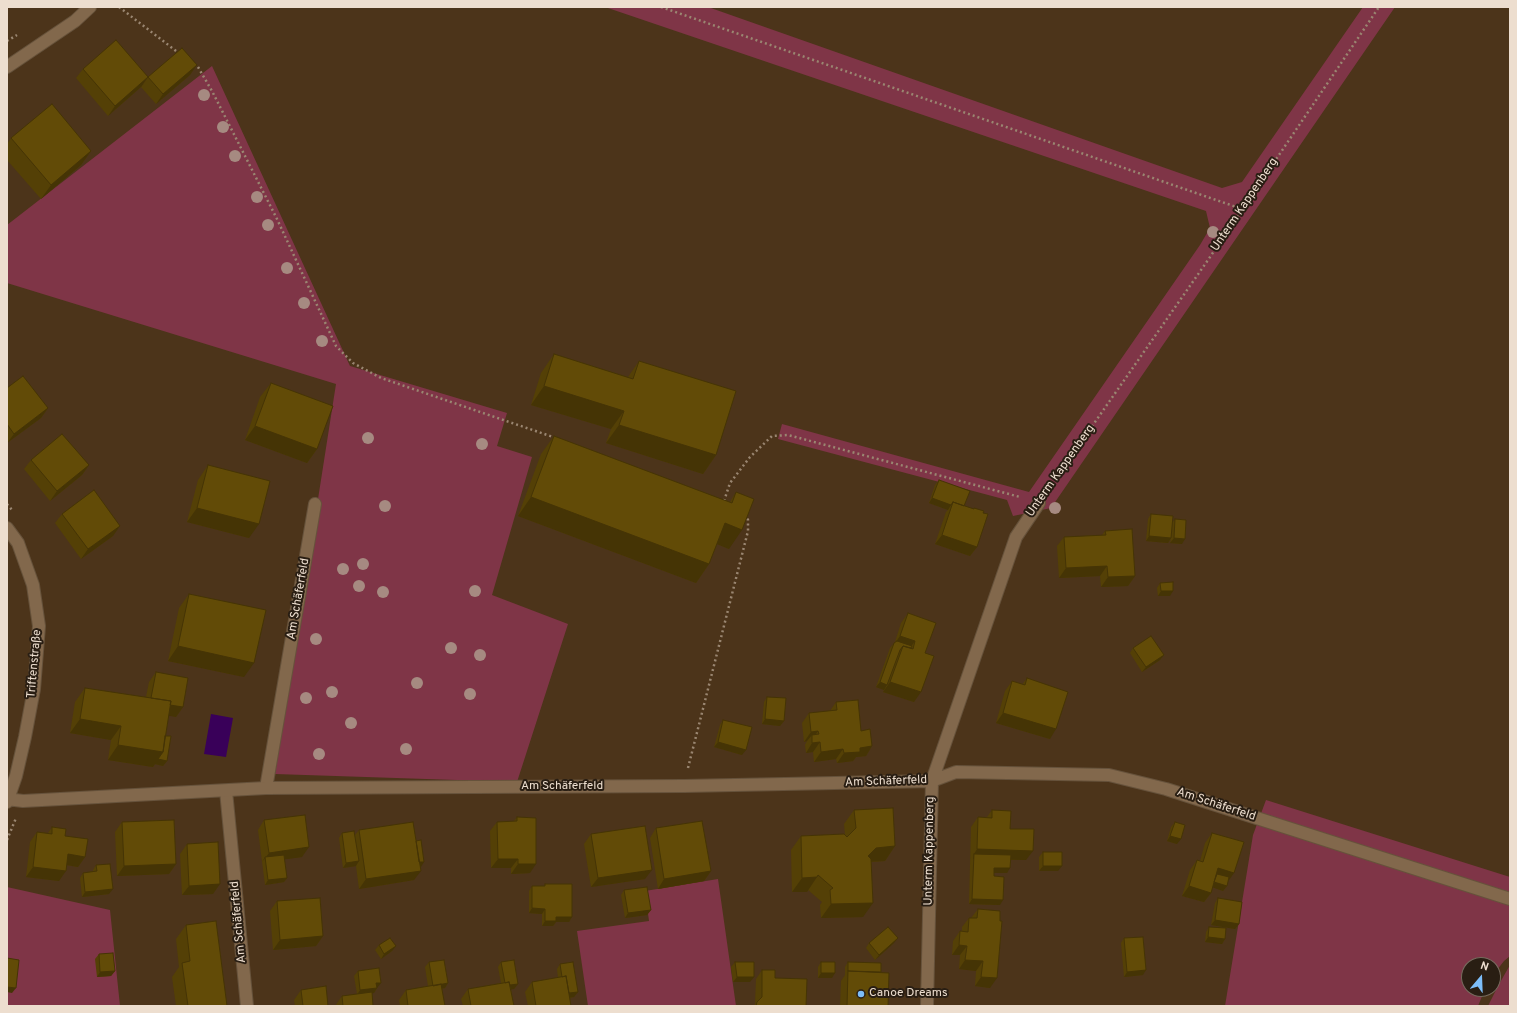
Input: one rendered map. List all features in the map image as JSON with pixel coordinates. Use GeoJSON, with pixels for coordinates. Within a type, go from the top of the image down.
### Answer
{"type":"FeatureCollection","features":[{"type":"Feature","properties":{"kind":"street"},"geometry":{"type":"LineString","coordinates":[[7,67],[75,21],[90,7]]}},
{"type":"Feature","properties":{"kind":"street","name":"Unterm Kappenberg"},"geometry":{"type":"LineString","coordinates":[[927,1006],[932,780],[1016,537],[1039,503]]}},
{"type":"Feature","properties":{"kind":"street","name":"Am Schäferfeld"},"geometry":{"type":"LineString","coordinates":[[266,788],[315,504]]}},
{"type":"Feature","properties":{"kind":"street","name":"Triftenstraße"},"geometry":{"type":"LineString","coordinates":[[7,528],[18,543],[34,585],[39,626],[34,689],[16,776],[7,800]]}},
{"type":"Feature","properties":{"kind":"street","name":"Am Schäferfeld"},"geometry":{"type":"LineString","coordinates":[[7,800],[23,801],[266,788],[684,786],[932,780],[956,772],[1109,775],[1166,789],[1510,899]]}},
{"type":"Feature","properties":{"kind":"street","name":"Am Schäferfeld"},"geometry":{"type":"LineString","coordinates":[[226,791],[247,1006]]}},
{"type":"Feature","properties":{"kind":"path"},"geometry":{"type":"LineString","coordinates":[[119,7],[186,58]]}},
{"type":"Feature","properties":{"kind":"path"},"geometry":{"type":"LineString","coordinates":[[661,7],[1242,208]]}},
{"type":"Feature","properties":{"kind":"path","name":"Unterm Kappenberg"},"geometry":{"type":"LineString","coordinates":[[1039,503],[1379,7]]}},
{"type":"Feature","properties":{"kind":"path"},"geometry":{"type":"LineString","coordinates":[[192,63],[198,67],[212,91],[274,212],[336,346],[353,363],[381,378],[563,441]]}},
{"type":"Feature","properties":{"kind":"path"},"geometry":{"type":"LineString","coordinates":[[730,503],[724,500],[730,483],[750,457],[772,436],[788,434],[1039,503]]}},
{"type":"Feature","properties":{"kind":"path"},"geometry":{"type":"LineString","coordinates":[[684,786],[748,530],[748,520],[742,509]]}},
{"type":"Feature","properties":{"kind":"shaded area"},"geometry":{"type":"Polygon","coordinates":[[[605,7],[708,7],[1222,188],[1242,182],[1363,7],[1395,7],[1051,508],[1013,516],[1007,500],[778,439],[782,424],[1029,492],[1200,245],[1210,228],[1206,211],[605,7]]]}},
{"type":"Feature","properties":{"kind":"shaded area"},"geometry":{"type":"Polygon","coordinates":[[[212,66],[350,366],[507,413],[497,446],[532,457],[492,595],[568,624],[517,782],[275,774],[336,384],[7,283],[7,225],[212,66]]]}},
{"type":"Feature","properties":{"kind":"shaded area"},"geometry":{"type":"Polygon","coordinates":[[[211,714],[233,718],[226,757],[204,754],[211,714]]]}},
{"type":"Feature","properties":{"kind":"shaded area"},"geometry":{"type":"Polygon","coordinates":[[[1266,800],[1510,877],[1510,956],[1501,965],[1501,957],[1461,957],[1461,997],[1482,997],[1478,1006],[1225,1006],[1253,835],[1266,800]]]}},
{"type":"Feature","properties":{"kind":"shaded area"},"geometry":{"type":"Polygon","coordinates":[[[718,879],[736,1006],[588,1006],[577,931],[649,921],[645,891],[718,879]]]}},
{"type":"Feature","properties":{"kind":"shaded area"},"geometry":{"type":"Polygon","coordinates":[[[7,887],[110,910],[120,1006],[7,1006],[7,887]]]}},
{"type":"Feature","properties":{"kind":"shaded area"},"geometry":{"type":"Polygon","coordinates":[[[1510,965],[1510,1006],[1488,1006],[1492,997],[1501,997],[1501,981],[1510,965]]]}},
{"type":"Feature","properties":{"kind":"building"},"geometry":{"type":"Polygon","coordinates":[[[116,40],[148,77],[115,106],[83,69],[116,40]]]}},
{"type":"Feature","properties":{"kind":"building"},"geometry":{"type":"Polygon","coordinates":[[[182,48],[197,65],[163,94],[148,77],[182,48]]]}},
{"type":"Feature","properties":{"kind":"building"},"geometry":{"type":"Polygon","coordinates":[[[52,104],[91,151],[51,185],[11,138],[52,104]]]}},
{"type":"Feature","properties":{"kind":"building"},"geometry":{"type":"Polygon","coordinates":[[[554,354],[633,379],[639,361],[736,391],[716,455],[619,425],[624,411],[544,386],[554,354]]]}},
{"type":"Feature","properties":{"kind":"building"},"geometry":{"type":"Polygon","coordinates":[[[23,376],[48,408],[14,434],[7,424],[7,388],[23,376]]]}},
{"type":"Feature","properties":{"kind":"building"},"geometry":{"type":"Polygon","coordinates":[[[271,383],[333,406],[317,449],[255,426],[271,383]]]}},
{"type":"Feature","properties":{"kind":"building"},"geometry":{"type":"Polygon","coordinates":[[[62,434],[89,465],[57,491],[31,460],[62,434]]]}},
{"type":"Feature","properties":{"kind":"building"},"geometry":{"type":"Polygon","coordinates":[[[554,436],[732,503],[736,492],[754,499],[742,530],[725,523],[709,564],[531,497],[554,436]]]}},
{"type":"Feature","properties":{"kind":"building"},"geometry":{"type":"Polygon","coordinates":[[[208,465],[270,481],[259,524],[197,508],[208,465]]]}},
{"type":"Feature","properties":{"kind":"building"},"geometry":{"type":"Polygon","coordinates":[[[939,480],[970,491],[964,506],[953,502],[951,505],[932,498],[939,480]]]}},
{"type":"Feature","properties":{"kind":"building"},"geometry":{"type":"Polygon","coordinates":[[[94,490],[120,526],[88,549],[62,514],[94,490]]]}},
{"type":"Feature","properties":{"kind":"building"},"geometry":{"type":"Polygon","coordinates":[[[953,502],[984,511],[983,513],[988,514],[977,547],[942,535],[953,502]]]}},
{"type":"Feature","properties":{"kind":"building"},"geometry":{"type":"Polygon","coordinates":[[[1151,514],[1173,516],[1171,538],[1149,536],[1151,514]]]}},
{"type":"Feature","properties":{"kind":"building"},"geometry":{"type":"Polygon","coordinates":[[[1175,519],[1186,520],[1185,539],[1174,538],[1175,519]]]}},
{"type":"Feature","properties":{"kind":"building"},"geometry":{"type":"Polygon","coordinates":[[[1132,529],[1135,576],[1108,577],[1107,566],[1066,568],[1064,537],[1106,535],[1105,531],[1132,529]]]}},
{"type":"Feature","properties":{"kind":"building"},"geometry":{"type":"Polygon","coordinates":[[[1173,582],[1173,591],[1161,591],[1160,583],[1173,582]]]}},
{"type":"Feature","properties":{"kind":"building"},"geometry":{"type":"Polygon","coordinates":[[[189,594],[266,610],[254,663],[178,646],[189,594]]]}},
{"type":"Feature","properties":{"kind":"building"},"geometry":{"type":"Polygon","coordinates":[[[908,613],[936,623],[925,653],[934,656],[921,692],[890,682],[903,646],[913,649],[915,641],[900,636],[908,613]]]}},
{"type":"Feature","properties":{"kind":"building"},"geometry":{"type":"Polygon","coordinates":[[[1151,636],[1164,655],[1146,667],[1133,648],[1151,636]]]}},
{"type":"Feature","properties":{"kind":"building"},"geometry":{"type":"Polygon","coordinates":[[[897,641],[912,646],[911,648],[903,646],[900,650],[887,685],[880,682],[894,643],[897,641]]]}},
{"type":"Feature","properties":{"kind":"building"},"geometry":{"type":"Polygon","coordinates":[[[156,672],[188,678],[183,707],[170,705],[171,701],[151,698],[156,672]]]}},
{"type":"Feature","properties":{"kind":"building"},"geometry":{"type":"Polygon","coordinates":[[[1027,678],[1068,692],[1056,729],[1003,713],[1012,681],[1025,685],[1027,678]]]}},
{"type":"Feature","properties":{"kind":"building"},"geometry":{"type":"Polygon","coordinates":[[[85,688],[171,701],[163,752],[118,745],[121,726],[80,719],[85,688]]]}},
{"type":"Feature","properties":{"kind":"building"},"geometry":{"type":"Polygon","coordinates":[[[767,697],[786,698],[784,721],[765,719],[767,697]]]}},
{"type":"Feature","properties":{"kind":"building"},"geometry":{"type":"Polygon","coordinates":[[[858,700],[861,731],[870,729],[872,746],[860,748],[860,752],[844,753],[843,749],[821,752],[820,742],[812,743],[812,735],[819,734],[818,731],[811,732],[809,713],[837,710],[836,702],[858,700]]]}},
{"type":"Feature","properties":{"kind":"building"},"geometry":{"type":"Polygon","coordinates":[[[723,720],[752,727],[746,750],[718,742],[723,720]]]}},
{"type":"Feature","properties":{"kind":"building"},"geometry":{"type":"Polygon","coordinates":[[[165,736],[171,736],[167,761],[158,759],[163,752],[165,736]]]}},
{"type":"Feature","properties":{"kind":"building"},"geometry":{"type":"Polygon","coordinates":[[[893,808],[895,846],[876,848],[868,856],[871,859],[873,903],[831,904],[830,890],[833,888],[818,875],[817,877],[802,878],[801,836],[844,834],[847,837],[856,828],[854,810],[893,808]]]}},
{"type":"Feature","properties":{"kind":"building"},"geometry":{"type":"Polygon","coordinates":[[[992,810],[1011,811],[1010,829],[1034,829],[1033,851],[977,849],[978,817],[992,818],[992,810]]]}},
{"type":"Feature","properties":{"kind":"building"},"geometry":{"type":"Polygon","coordinates":[[[305,815],[309,847],[269,853],[264,820],[305,815]]]}},
{"type":"Feature","properties":{"kind":"building"},"geometry":{"type":"Polygon","coordinates":[[[517,817],[536,818],[536,864],[518,864],[518,859],[498,859],[497,822],[517,821],[517,817]]]}},
{"type":"Feature","properties":{"kind":"building"},"geometry":{"type":"Polygon","coordinates":[[[174,820],[176,864],[124,866],[122,822],[174,820]]]}},
{"type":"Feature","properties":{"kind":"building"},"geometry":{"type":"Polygon","coordinates":[[[702,821],[711,871],[664,879],[656,828],[702,821]]]}},
{"type":"Feature","properties":{"kind":"building"},"geometry":{"type":"Polygon","coordinates":[[[413,822],[421,871],[366,879],[359,830],[413,822]]]}},
{"type":"Feature","properties":{"kind":"building"},"geometry":{"type":"Polygon","coordinates":[[[1175,822],[1185,825],[1181,839],[1170,836],[1175,822]]]}},
{"type":"Feature","properties":{"kind":"building"},"geometry":{"type":"Polygon","coordinates":[[[645,826],[652,870],[598,878],[591,834],[645,826]]]}},
{"type":"Feature","properties":{"kind":"building"},"geometry":{"type":"Polygon","coordinates":[[[52,827],[66,829],[65,836],[88,839],[85,857],[68,854],[66,871],[33,867],[37,832],[52,834],[52,827]]]}},
{"type":"Feature","properties":{"kind":"building"},"geometry":{"type":"Polygon","coordinates":[[[354,831],[359,861],[346,863],[342,833],[354,831]]]}},
{"type":"Feature","properties":{"kind":"building"},"geometry":{"type":"Polygon","coordinates":[[[1212,833],[1244,842],[1234,873],[1218,868],[1211,893],[1189,886],[1197,860],[1203,862],[1212,833]]]}},
{"type":"Feature","properties":{"kind":"building"},"geometry":{"type":"Polygon","coordinates":[[[421,840],[424,862],[419,862],[416,841],[421,840]]]}},
{"type":"Feature","properties":{"kind":"building"},"geometry":{"type":"Polygon","coordinates":[[[218,842],[220,884],[189,886],[187,844],[218,842]]]}},
{"type":"Feature","properties":{"kind":"building"},"geometry":{"type":"Polygon","coordinates":[[[1043,852],[1062,852],[1062,866],[1043,866],[1043,852]]]}},
{"type":"Feature","properties":{"kind":"building"},"geometry":{"type":"Polygon","coordinates":[[[974,854],[1011,855],[1010,868],[994,868],[994,876],[1004,877],[1003,900],[972,899],[974,854]]]}},
{"type":"Feature","properties":{"kind":"building"},"geometry":{"type":"Polygon","coordinates":[[[284,855],[287,878],[268,880],[265,857],[284,855]]]}},
{"type":"Feature","properties":{"kind":"building"},"geometry":{"type":"Polygon","coordinates":[[[110,864],[113,889],[85,892],[83,873],[97,871],[96,865],[110,864]]]}},
{"type":"Feature","properties":{"kind":"building"},"geometry":{"type":"Polygon","coordinates":[[[1217,874],[1229,877],[1227,886],[1214,882],[1217,874]]]}},
{"type":"Feature","properties":{"kind":"building"},"geometry":{"type":"Polygon","coordinates":[[[545,884],[572,884],[572,917],[556,917],[556,921],[545,921],[545,909],[532,908],[532,886],[545,886],[545,884]]]}},
{"type":"Feature","properties":{"kind":"building"},"geometry":{"type":"Polygon","coordinates":[[[647,887],[651,910],[628,913],[624,890],[647,887]]]}},
{"type":"Feature","properties":{"kind":"building"},"geometry":{"type":"Polygon","coordinates":[[[320,898],[323,936],[280,940],[277,901],[320,898]]]}},
{"type":"Feature","properties":{"kind":"building"},"geometry":{"type":"Polygon","coordinates":[[[1218,898],[1242,902],[1239,924],[1215,920],[1218,898]]]}},
{"type":"Feature","properties":{"kind":"building"},"geometry":{"type":"Polygon","coordinates":[[[978,909],[1000,911],[1000,921],[1002,921],[997,978],[981,977],[983,961],[965,960],[967,946],[959,945],[960,931],[968,932],[969,918],[977,918],[978,909]]]}},
{"type":"Feature","properties":{"kind":"building"},"geometry":{"type":"Polygon","coordinates":[[[216,921],[227,1006],[188,1006],[182,963],[190,961],[186,925],[216,921]]]}},
{"type":"Feature","properties":{"kind":"building"},"geometry":{"type":"Polygon","coordinates":[[[888,927],[898,938],[879,955],[869,943],[888,927]]]}},
{"type":"Feature","properties":{"kind":"building"},"geometry":{"type":"Polygon","coordinates":[[[1209,927],[1226,928],[1225,939],[1208,937],[1209,927]]]}},
{"type":"Feature","properties":{"kind":"building"},"geometry":{"type":"Polygon","coordinates":[[[1143,937],[1146,970],[1127,972],[1124,938],[1143,937]]]}},
{"type":"Feature","properties":{"kind":"building"},"geometry":{"type":"Polygon","coordinates":[[[390,938],[396,946],[384,954],[379,945],[390,938]]]}},
{"type":"Feature","properties":{"kind":"building"},"geometry":{"type":"Polygon","coordinates":[[[113,953],[115,971],[100,972],[99,954],[113,953]]]}},
{"type":"Feature","properties":{"kind":"building"},"geometry":{"type":"Polygon","coordinates":[[[7,958],[19,960],[16,988],[7,987],[7,958]]]}},
{"type":"Feature","properties":{"kind":"building"},"geometry":{"type":"Polygon","coordinates":[[[444,960],[448,983],[433,986],[429,962],[444,960]]]}},
{"type":"Feature","properties":{"kind":"building"},"geometry":{"type":"Polygon","coordinates":[[[514,960],[518,984],[510,985],[509,982],[505,983],[501,962],[514,960]]]}},
{"type":"Feature","properties":{"kind":"building"},"geometry":{"type":"Polygon","coordinates":[[[573,962],[578,992],[569,993],[566,976],[562,977],[560,964],[573,962]]]}},
{"type":"Feature","properties":{"kind":"building"},"geometry":{"type":"Polygon","coordinates":[[[735,962],[754,962],[754,977],[737,977],[735,962]]]}},
{"type":"Feature","properties":{"kind":"building"},"geometry":{"type":"Polygon","coordinates":[[[821,962],[835,962],[835,973],[821,973],[821,962]]]}},
{"type":"Feature","properties":{"kind":"building"},"geometry":{"type":"Polygon","coordinates":[[[848,962],[881,963],[881,972],[848,971],[848,962]]]}},
{"type":"Feature","properties":{"kind":"building"},"geometry":{"type":"Polygon","coordinates":[[[379,968],[381,983],[376,983],[377,988],[360,990],[358,971],[379,968]]]}},
{"type":"Feature","properties":{"kind":"building"},"geometry":{"type":"Polygon","coordinates":[[[762,970],[775,970],[775,978],[807,979],[806,1006],[756,1006],[757,1002],[762,997],[762,970]]]}},
{"type":"Feature","properties":{"kind":"building"},"geometry":{"type":"Polygon","coordinates":[[[848,971],[889,973],[888,1006],[847,1006],[848,971]]]}},
{"type":"Feature","properties":{"kind":"building"},"geometry":{"type":"Polygon","coordinates":[[[566,976],[571,1006],[536,1006],[532,982],[566,976]]]}},
{"type":"Feature","properties":{"kind":"building"},"geometry":{"type":"Polygon","coordinates":[[[509,982],[514,1006],[471,1006],[468,989],[509,982]]]}},
{"type":"Feature","properties":{"kind":"building"},"geometry":{"type":"Polygon","coordinates":[[[441,984],[445,1006],[408,1006],[406,990],[441,984]]]}},
{"type":"Feature","properties":{"kind":"building"},"geometry":{"type":"Polygon","coordinates":[[[326,986],[328,1006],[303,1006],[301,990],[326,986]]]}},
{"type":"Feature","properties":{"kind":"building"},"geometry":{"type":"Polygon","coordinates":[[[372,992],[373,1006],[343,1006],[342,996],[372,992]]]}},
{"type":"Feature","properties":{"kind":"place","name":"Canoe Dreams"},"geometry":{"type":"Point","coordinates":[861,994]}}]}
